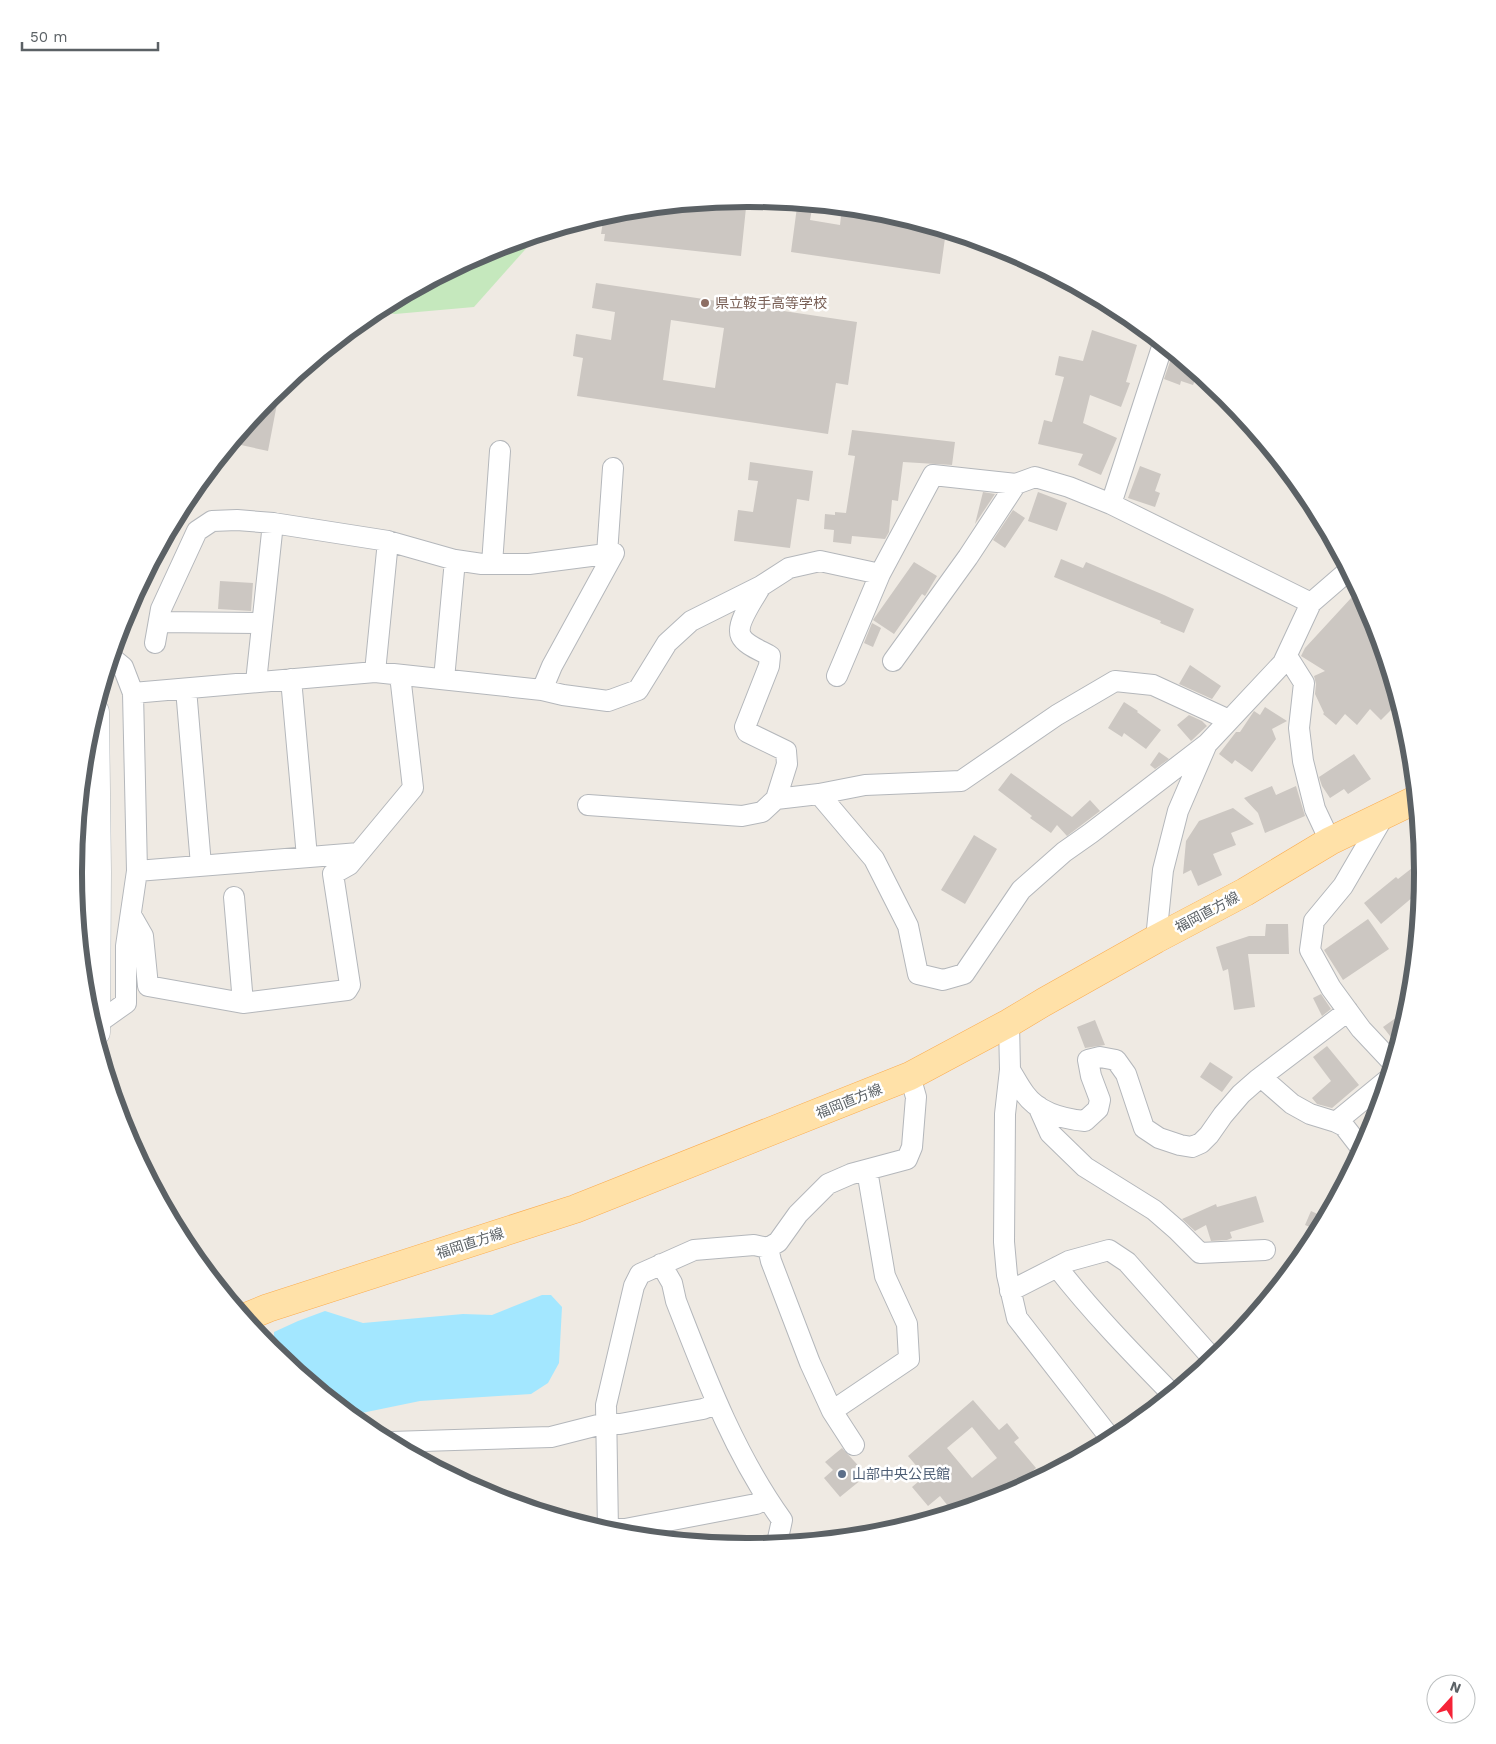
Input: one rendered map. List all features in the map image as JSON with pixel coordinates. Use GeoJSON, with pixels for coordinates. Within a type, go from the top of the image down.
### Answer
{"type":"FeatureCollection","features":[{"type":"Feature","properties":{"kind":"main road","name":"福岡直方線"},"geometry":{"type":"LineString","coordinates":[[252,1315],[286,1302],[575,1209],[910,1076],[1009,1024],[1044,1002],[1156,939],[1245,892],[1330,841],[1410,803]]}},
{"type":"Feature","properties":{"kind":"street"},"geometry":{"type":"LineString","coordinates":[[1111,504],[1161,350]]}},
{"type":"Feature","properties":{"kind":"street"},"geometry":{"type":"LineString","coordinates":[[492,564],[500,451]]}},
{"type":"Feature","properties":{"kind":"street"},"geometry":{"type":"LineString","coordinates":[[607,554],[613,468]]}},
{"type":"Feature","properties":{"kind":"street"},"geometry":{"type":"LineString","coordinates":[[837,676],[880,574],[933,475],[1016,484],[1035,477],[1069,487],[1111,504],[1311,603]]}},
{"type":"Feature","properties":{"kind":"street"},"geometry":{"type":"LineString","coordinates":[[894,661],[968,557],[1016,484]]}},
{"type":"Feature","properties":{"kind":"street"},"geometry":{"type":"LineString","coordinates":[[155,643],[161,609],[197,531],[212,521],[237,520],[273,523],[388,541],[455,560],[492,564],[529,564],[614,553],[552,666],[542,690]]}},
{"type":"Feature","properties":{"kind":"street"},"geometry":{"type":"LineString","coordinates":[[256,682],[273,523]]}},
{"type":"Feature","properties":{"kind":"street"},"geometry":{"type":"LineString","coordinates":[[375,672],[388,541]]}},
{"type":"Feature","properties":{"kind":"street"},"geometry":{"type":"LineString","coordinates":[[444,679],[455,560]]}},
{"type":"Feature","properties":{"kind":"street"},"geometry":{"type":"LineString","coordinates":[[133,693],[375,672],[542,690],[608,702],[638,690],[668,643],[691,621],[761,586],[789,568],[820,561],[880,574]]}},
{"type":"Feature","properties":{"kind":"street"},"geometry":{"type":"LineString","coordinates":[[819,794],[874,859],[908,926],[918,974],[943,980],[964,974],[1021,890],[1064,852],[1099,828],[1207,744],[1283,663],[1311,603],[1343,575]]}},
{"type":"Feature","properties":{"kind":"street"},"geometry":{"type":"LineString","coordinates":[[588,804],[742,816],[762,812],[776,799],[787,764],[786,751],[747,732],[745,727],[769,666],[770,656],[741,636],[739,625],[761,586]]}},
{"type":"Feature","properties":{"kind":"street"},"geometry":{"type":"LineString","coordinates":[[159,622],[261,623]]}},
{"type":"Feature","properties":{"kind":"street"},"geometry":{"type":"LineString","coordinates":[[1287,656],[1304,684],[1299,728],[1303,761],[1315,809],[1330,841]]}},
{"type":"Feature","properties":{"kind":"street"},"geometry":{"type":"LineString","coordinates":[[100,1025],[126,1003],[126,946],[137,871],[133,693],[122,667],[117,662]]}},
{"type":"Feature","properties":{"kind":"street"},"geometry":{"type":"LineString","coordinates":[[131,915],[143,936],[148,986],[243,1003],[348,990],[350,985],[333,874],[349,865],[413,788],[400,675]]}},
{"type":"Feature","properties":{"kind":"street"},"geometry":{"type":"LineString","coordinates":[[291,679],[307,857]]}},
{"type":"Feature","properties":{"kind":"street"},"geometry":{"type":"LineString","coordinates":[[776,799],[819,794],[865,785],[961,781],[1057,715],[1115,681],[1153,685],[1229,720]]}},
{"type":"Feature","properties":{"kind":"street"},"geometry":{"type":"LineString","coordinates":[[186,689],[201,865]]}},
{"type":"Feature","properties":{"kind":"street"},"geometry":{"type":"LineString","coordinates":[[1156,939],[1163,870],[1178,812],[1207,744]]}},
{"type":"Feature","properties":{"kind":"street"},"geometry":{"type":"LineString","coordinates":[[90,969],[87,908],[93,752]]}},
{"type":"Feature","properties":{"kind":"street"},"geometry":{"type":"LineString","coordinates":[[1385,814],[1343,886],[1314,920],[1310,950],[1331,988],[1362,1029],[1387,1057]]}},
{"type":"Feature","properties":{"kind":"street"},"geometry":{"type":"LineString","coordinates":[[137,871],[359,853]]}},
{"type":"Feature","properties":{"kind":"street"},"geometry":{"type":"LineString","coordinates":[[234,897],[243,1003]]}},
{"type":"Feature","properties":{"kind":"street"},"geometry":{"type":"LineString","coordinates":[[1010,1070],[1025,1094],[1038,1106],[1070,1120],[1085,1122],[1098,1109],[1100,1100],[1091,1076],[1088,1060],[1100,1057],[1116,1060],[1126,1074],[1144,1128],[1159,1138],[1192,1147],[1201,1143],[1241,1094],[1348,1011]]}},
{"type":"Feature","properties":{"kind":"street"},"geometry":{"type":"LineString","coordinates":[[1009,1024],[1010,1070],[1006,1114],[1004,1242],[1007,1275],[1016,1318],[1106,1433]]}},
{"type":"Feature","properties":{"kind":"street"},"geometry":{"type":"LineString","coordinates":[[608,1523],[606,1405],[634,1286],[640,1274],[694,1250],[754,1245],[768,1248],[778,1242],[798,1214],[828,1184],[851,1174],[906,1159],[912,1147],[916,1097],[910,1076]]}},
{"type":"Feature","properties":{"kind":"street"},"geometry":{"type":"LineString","coordinates":[[1261,1077],[1292,1104],[1310,1114],[1344,1126],[1356,1142]]}},
{"type":"Feature","properties":{"kind":"street"},"geometry":{"type":"LineString","coordinates":[[1336,1122],[1377,1088]]}},
{"type":"Feature","properties":{"kind":"street"},"geometry":{"type":"LineString","coordinates":[[1038,1106],[1050,1133],[1085,1167],[1154,1210],[1200,1253],[1265,1250]]}},
{"type":"Feature","properties":{"kind":"street"},"geometry":{"type":"LineString","coordinates":[[832,1412],[909,1359],[906,1324],[885,1276],[867,1170]]}},
{"type":"Feature","properties":{"kind":"street"},"geometry":{"type":"LineString","coordinates":[[768,1248],[771,1261],[810,1363],[832,1412],[854,1445]]}},
{"type":"Feature","properties":{"kind":"street"},"geometry":{"type":"LineString","coordinates":[[1010,1291],[1069,1261],[1110,1250],[1127,1262],[1208,1353]]}},
{"type":"Feature","properties":{"kind":"street"},"geometry":{"type":"LineString","coordinates":[[661,1264],[672,1283],[676,1302],[726,1426],[766,1499],[782,1520],[778,1537]]}},
{"type":"Feature","properties":{"kind":"street"},"geometry":{"type":"LineString","coordinates":[[1057,1267],[1086,1303],[1167,1389]]}},
{"type":"Feature","properties":{"kind":"street"},"geometry":{"type":"LineString","coordinates":[[405,1442],[551,1437],[606,1423],[620,1424],[703,1409],[716,1404]]}},
{"type":"Feature","properties":{"kind":"street"},"geometry":{"type":"LineString","coordinates":[[633,1527],[747,1506],[766,1499]]}},
{"type":"Feature","properties":{"kind":"green space"},"geometry":{"type":"Polygon","coordinates":[[[531,243],[474,307],[395,314],[388,313],[454,275],[493,257],[531,243]]]}},
{"type":"Feature","properties":{"kind":"water"},"geometry":{"type":"Polygon","coordinates":[[[542,1295],[551,1295],[562,1307],[559,1363],[548,1383],[531,1394],[420,1401],[361,1413],[309,1372],[274,1340],[274,1332],[325,1311],[363,1323],[463,1314],[492,1315],[542,1295]]]}},
{"type":"Feature","properties":{"kind":"building"},"geometry":{"type":"Polygon","coordinates":[[[746,207],[741,256],[604,241],[605,234],[601,234],[603,223],[618,219],[661,212],[746,207]]]}},
{"type":"Feature","properties":{"kind":"building"},"geometry":{"type":"Polygon","coordinates":[[[797,208],[812,210],[810,220],[840,225],[841,213],[878,219],[945,237],[940,274],[791,252],[797,208]]]}},
{"type":"Feature","properties":{"kind":"building"},"geometry":{"type":"Polygon","coordinates":[[[596,283],[857,322],[848,385],[836,383],[828,434],[577,396],[583,358],[573,356],[576,334],[611,340],[615,312],[592,308],[596,283]],[[671,320],[663,380],[715,388],[724,328],[671,320]]]}},
{"type":"Feature","properties":{"kind":"building"},"geometry":{"type":"Polygon","coordinates":[[[1092,330],[1137,345],[1126,382],[1130,383],[1121,407],[1090,395],[1083,423],[1117,438],[1101,475],[1078,465],[1083,454],[1038,444],[1044,420],[1052,422],[1064,377],[1055,375],[1059,356],[1083,361],[1092,330]]]}},
{"type":"Feature","properties":{"kind":"building"},"geometry":{"type":"Polygon","coordinates":[[[1171,359],[1195,380],[1193,385],[1181,381],[1180,385],[1164,379],[1171,359]]]}},
{"type":"Feature","properties":{"kind":"building"},"geometry":{"type":"Polygon","coordinates":[[[278,400],[268,451],[241,445],[242,440],[278,400]]]}},
{"type":"Feature","properties":{"kind":"building"},"geometry":{"type":"Polygon","coordinates":[[[852,430],[955,442],[952,465],[903,462],[898,501],[892,500],[889,532],[885,539],[852,536],[851,544],[833,542],[834,530],[824,529],[825,514],[835,515],[835,512],[846,513],[855,456],[848,455],[852,430]]]}},
{"type":"Feature","properties":{"kind":"building"},"geometry":{"type":"Polygon","coordinates":[[[750,462],[813,471],[809,501],[797,499],[790,548],[734,541],[738,510],[753,512],[758,481],[748,480],[750,462]]]}},
{"type":"Feature","properties":{"kind":"building"},"geometry":{"type":"Polygon","coordinates":[[[1140,466],[1161,474],[1155,491],[1160,493],[1155,507],[1128,498],[1140,466]]]}},
{"type":"Feature","properties":{"kind":"building"},"geometry":{"type":"Polygon","coordinates":[[[983,492],[995,494],[975,524],[983,492]]]}},
{"type":"Feature","properties":{"kind":"building"},"geometry":{"type":"Polygon","coordinates":[[[1038,492],[1067,503],[1057,531],[1028,521],[1038,492]]]}},
{"type":"Feature","properties":{"kind":"building"},"geometry":{"type":"Polygon","coordinates":[[[1013,510],[1025,518],[1005,548],[993,540],[1013,510]]]}},
{"type":"Feature","properties":{"kind":"building"},"geometry":{"type":"Polygon","coordinates":[[[1061,559],[1083,568],[1086,562],[1194,609],[1184,633],[1160,623],[1161,621],[1054,577],[1061,559]]]}},
{"type":"Feature","properties":{"kind":"building"},"geometry":{"type":"Polygon","coordinates":[[[914,562],[937,576],[925,596],[922,594],[894,634],[873,620],[914,562]]]}},
{"type":"Feature","properties":{"kind":"building"},"geometry":{"type":"Polygon","coordinates":[[[220,581],[253,583],[251,611],[218,609],[220,581]]]}},
{"type":"Feature","properties":{"kind":"building"},"geometry":{"type":"Polygon","coordinates":[[[1352,597],[1363,617],[1393,708],[1381,720],[1370,709],[1357,725],[1345,714],[1336,725],[1323,714],[1315,694],[1316,684],[1314,676],[1325,671],[1301,656],[1305,648],[1352,597]]]}},
{"type":"Feature","properties":{"kind":"building"},"geometry":{"type":"Polygon","coordinates":[[[872,623],[881,628],[873,647],[864,643],[872,623]]]}},
{"type":"Feature","properties":{"kind":"building"},"geometry":{"type":"Polygon","coordinates":[[[1190,665],[1221,686],[1212,699],[1179,684],[1190,665]]]}},
{"type":"Feature","properties":{"kind":"building"},"geometry":{"type":"Polygon","coordinates":[[[1124,702],[1161,730],[1146,749],[1124,733],[1122,737],[1108,728],[1124,702]]]}},
{"type":"Feature","properties":{"kind":"building"},"geometry":{"type":"Polygon","coordinates":[[[1265,707],[1287,721],[1272,729],[1276,739],[1252,772],[1235,760],[1232,764],[1219,754],[1236,732],[1240,732],[1254,711],[1260,715],[1265,707]]]}},
{"type":"Feature","properties":{"kind":"building"},"geometry":{"type":"Polygon","coordinates":[[[1189,715],[1202,721],[1207,726],[1191,741],[1177,725],[1189,715]]]}},
{"type":"Feature","properties":{"kind":"building"},"geometry":{"type":"Polygon","coordinates":[[[1159,752],[1169,759],[1155,769],[1150,765],[1159,752]]]}},
{"type":"Feature","properties":{"kind":"building"},"geometry":{"type":"Polygon","coordinates":[[[1354,754],[1371,779],[1348,794],[1344,789],[1330,798],[1322,786],[1319,777],[1354,754]]]}},
{"type":"Feature","properties":{"kind":"building"},"geometry":{"type":"Polygon","coordinates":[[[1011,773],[1072,817],[1090,800],[1100,811],[1067,836],[1057,825],[1051,833],[1030,818],[1032,816],[998,790],[1011,773]]]}},
{"type":"Feature","properties":{"kind":"building"},"geometry":{"type":"Polygon","coordinates":[[[1272,786],[1276,795],[1296,786],[1305,816],[1265,833],[1258,813],[1244,798],[1272,786]]]}},
{"type":"Feature","properties":{"kind":"building"},"geometry":{"type":"Polygon","coordinates":[[[1233,808],[1254,824],[1231,833],[1236,845],[1213,854],[1222,875],[1198,886],[1191,870],[1183,874],[1186,841],[1199,821],[1233,808]]]}},
{"type":"Feature","properties":{"kind":"building"},"geometry":{"type":"Polygon","coordinates":[[[974,835],[997,849],[965,904],[941,890],[974,835]]]}},
{"type":"Feature","properties":{"kind":"building"},"geometry":{"type":"Polygon","coordinates":[[[1414,867],[1413,897],[1381,924],[1364,903],[1396,877],[1398,879],[1414,867]]]}},
{"type":"Feature","properties":{"kind":"building"},"geometry":{"type":"Polygon","coordinates":[[[1368,919],[1389,949],[1343,980],[1324,950],[1368,919]]]}},
{"type":"Feature","properties":{"kind":"building"},"geometry":{"type":"Polygon","coordinates":[[[1266,924],[1288,924],[1289,954],[1248,954],[1255,1007],[1234,1010],[1228,969],[1223,971],[1216,947],[1249,936],[1265,936],[1266,924]]]}},
{"type":"Feature","properties":{"kind":"building"},"geometry":{"type":"Polygon","coordinates":[[[1321,994],[1331,1009],[1322,1016],[1313,998],[1321,994]]]}},
{"type":"Feature","properties":{"kind":"building"},"geometry":{"type":"Polygon","coordinates":[[[1397,1017],[1392,1039],[1383,1027],[1397,1017]]]}},
{"type":"Feature","properties":{"kind":"building"},"geometry":{"type":"Polygon","coordinates":[[[1095,1020],[1105,1045],[1085,1048],[1077,1027],[1095,1020]]]}},
{"type":"Feature","properties":{"kind":"building"},"geometry":{"type":"Polygon","coordinates":[[[1327,1046],[1359,1085],[1332,1108],[1317,1104],[1312,1098],[1331,1081],[1313,1057],[1327,1046]]]}},
{"type":"Feature","properties":{"kind":"building"},"geometry":{"type":"Polygon","coordinates":[[[1210,1062],[1233,1077],[1222,1092],[1200,1077],[1210,1062]]]}},
{"type":"Feature","properties":{"kind":"building"},"geometry":{"type":"Polygon","coordinates":[[[1256,1196],[1264,1222],[1230,1232],[1232,1238],[1227,1240],[1211,1241],[1206,1225],[1195,1231],[1182,1219],[1216,1204],[1217,1207],[1256,1196]]]}},
{"type":"Feature","properties":{"kind":"building"},"geometry":{"type":"Polygon","coordinates":[[[1311,1211],[1318,1214],[1310,1227],[1305,1225],[1311,1211]]]}},
{"type":"Feature","properties":{"kind":"building"},"geometry":{"type":"Polygon","coordinates":[[[973,1400],[999,1430],[1007,1423],[1019,1438],[1014,1442],[1036,1468],[1028,1475],[1003,1487],[948,1506],[940,1496],[928,1506],[912,1487],[925,1476],[908,1456],[973,1400]],[[972,1427],[947,1448],[972,1478],[997,1458],[972,1427]]]}},
{"type":"Feature","properties":{"kind":"building"},"geometry":{"type":"Polygon","coordinates":[[[842,1448],[867,1475],[840,1497],[824,1478],[833,1470],[825,1462],[842,1448]]]}},
{"type":"Feature","properties":{"kind":"place","name":"県立鞍手高等学校"},"geometry":{"type":"Point","coordinates":[705,303]}},
{"type":"Feature","properties":{"kind":"place","name":"山部中央公民館"},"geometry":{"type":"Point","coordinates":[842,1474]}}]}
